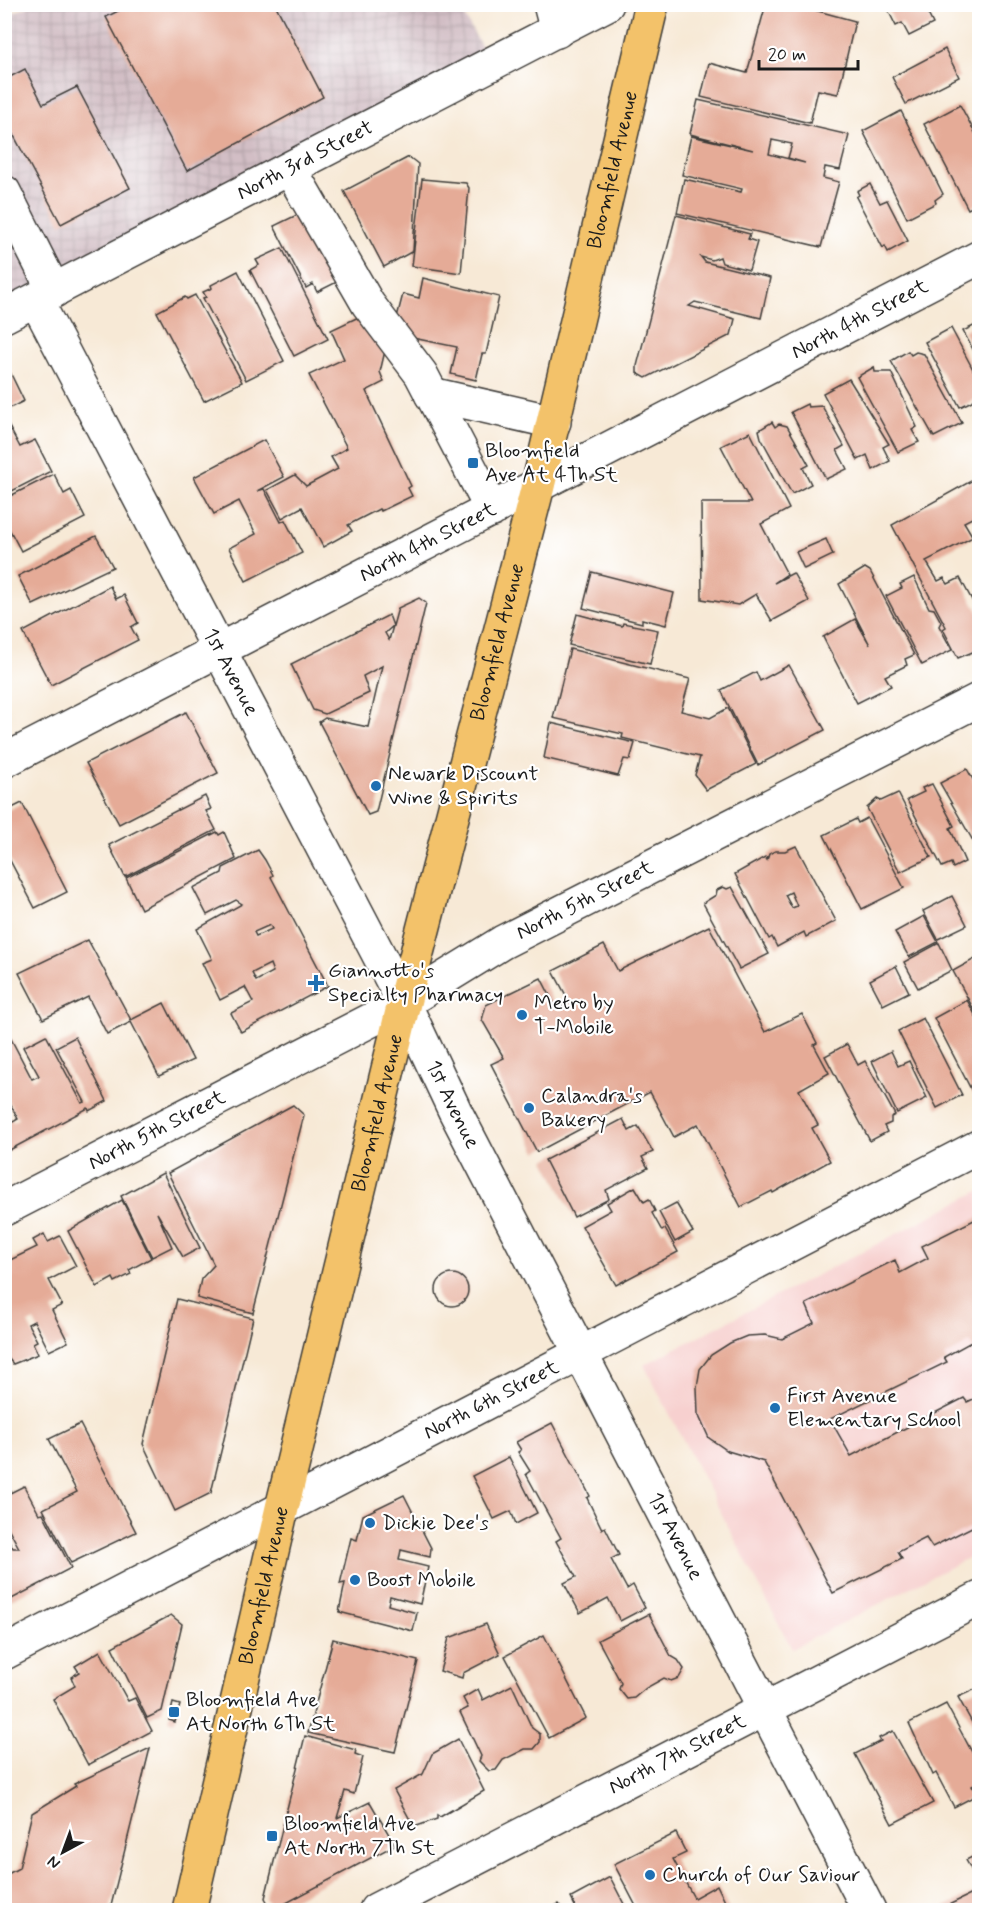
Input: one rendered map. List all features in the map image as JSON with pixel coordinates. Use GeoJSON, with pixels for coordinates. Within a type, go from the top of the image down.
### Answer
{"type":"FeatureCollection","features":[{"type":"Feature","properties":{"kind":"main road","name":"Bloomfield Avenue"},"geometry":{"type":"LineString","coordinates":[[189,1911],[282,1508],[404,1003],[554,422],[652,4]]}},
{"type":"Feature","properties":{"kind":"street","name":"North 3rd Street"},"geometry":{"type":"LineString","coordinates":[[4,316],[290,169],[554,18],[607,4]]}},
{"type":"Feature","properties":{"kind":"street"},"geometry":{"type":"LineString","coordinates":[[290,169],[368,304],[421,374],[492,510]]}},
{"type":"Feature","properties":{"kind":"street","name":"1st Avenue"},"geometry":{"type":"LineString","coordinates":[[4,192],[45,296],[220,650],[404,1003],[455,1111],[582,1352],[869,1911]]}},
{"type":"Feature","properties":{"kind":"street","name":"North 4th Street"},"geometry":{"type":"LineString","coordinates":[[4,761],[980,257]]}},
{"type":"Feature","properties":{"kind":"street"},"geometry":{"type":"LineString","coordinates":[[431,394],[554,422]]}},
{"type":"Feature","properties":{"kind":"street","name":"North 5th Street"},"geometry":{"type":"LineString","coordinates":[[4,1209],[404,1003],[503,942],[980,699]]}},
{"type":"Feature","properties":{"kind":"street","name":"North 6th Street"},"geometry":{"type":"LineString","coordinates":[[4,1653],[980,1146]]}},
{"type":"Feature","properties":{"kind":"street","name":"North 7th Street"},"geometry":{"type":"LineString","coordinates":[[376,1911],[980,1598]]}},
{"type":"Feature","properties":{"kind":"shaded area"},"geometry":{"type":"Polygon","coordinates":[[[34,4],[458,5],[489,60],[5,310],[5,16],[34,4]]]}},
{"type":"Feature","properties":{"kind":"shaded area","name":"First Avenue Elementary School"},"geometry":{"type":"Polygon","coordinates":[[[979,1191],[979,1552],[792,1649],[644,1365],[979,1191]]]}},
{"type":"Feature","properties":{"kind":"building"},"geometry":{"type":"Polygon","coordinates":[[[132,4],[275,4],[323,97],[187,171],[106,17],[132,4]]]}},
{"type":"Feature","properties":{"kind":"building"},"geometry":{"type":"Polygon","coordinates":[[[766,4],[792,4],[855,21],[838,94],[818,90],[810,123],[701,97],[709,63],[747,73],[766,4]]]}},
{"type":"Feature","properties":{"kind":"building"},"geometry":{"type":"Polygon","coordinates":[[[885,4],[923,4],[933,24],[909,36],[902,23],[896,26],[885,4]]]}},
{"type":"Feature","properties":{"kind":"building"},"geometry":{"type":"Polygon","coordinates":[[[945,49],[959,77],[906,104],[892,77],[945,49]]]}},
{"type":"Feature","properties":{"kind":"building"},"geometry":{"type":"Polygon","coordinates":[[[25,69],[43,104],[77,87],[130,188],[61,224],[4,117],[4,80],[25,69]]]}},
{"type":"Feature","properties":{"kind":"building"},"geometry":{"type":"Polygon","coordinates":[[[698,100],[849,135],[840,170],[825,167],[823,178],[839,182],[821,247],[677,213],[684,179],[741,192],[742,189],[682,175],[691,136],[753,150],[690,134],[698,100]],[[772,140],[769,154],[805,163],[788,158],[792,144],[772,140]]]}},
{"type":"Feature","properties":{"kind":"building"},"geometry":{"type":"Polygon","coordinates":[[[960,105],[980,142],[980,203],[968,209],[924,124],[960,105]]]}},
{"type":"Feature","properties":{"kind":"building"},"geometry":{"type":"Polygon","coordinates":[[[901,111],[943,194],[935,200],[936,203],[907,218],[863,131],[901,111]]]}},
{"type":"Feature","properties":{"kind":"building"},"geometry":{"type":"Polygon","coordinates":[[[409,157],[418,164],[413,251],[384,267],[344,191],[409,157]]]}},
{"type":"Feature","properties":{"kind":"building"},"geometry":{"type":"Polygon","coordinates":[[[422,179],[466,183],[469,188],[461,273],[412,266],[422,179]]]}},
{"type":"Feature","properties":{"kind":"building"},"geometry":{"type":"Polygon","coordinates":[[[870,184],[880,203],[887,200],[908,241],[888,252],[885,246],[883,248],[856,197],[859,195],[857,191],[870,184]]]}},
{"type":"Feature","properties":{"kind":"building"},"geometry":{"type":"Polygon","coordinates":[[[303,212],[339,281],[317,292],[313,284],[306,288],[274,226],[303,212]]]}},
{"type":"Feature","properties":{"kind":"building"},"geometry":{"type":"Polygon","coordinates":[[[676,215],[750,234],[748,239],[757,242],[749,270],[722,263],[720,257],[712,260],[701,257],[705,262],[770,278],[761,318],[695,302],[689,306],[735,319],[731,335],[646,378],[637,373],[637,366],[676,215]]]}},
{"type":"Feature","properties":{"kind":"building"},"geometry":{"type":"Polygon","coordinates":[[[282,248],[328,339],[294,356],[250,270],[259,265],[256,260],[282,248]]]}},
{"type":"Feature","properties":{"kind":"building"},"geometry":{"type":"Polygon","coordinates":[[[238,271],[284,361],[246,380],[203,298],[206,297],[203,292],[212,288],[211,285],[238,271]]]}},
{"type":"Feature","properties":{"kind":"building"},"geometry":{"type":"Polygon","coordinates":[[[423,278],[499,297],[486,354],[482,354],[476,380],[451,374],[457,347],[408,337],[394,329],[403,294],[419,298],[423,278]]]}},
{"type":"Feature","properties":{"kind":"building"},"geometry":{"type":"Polygon","coordinates":[[[195,295],[242,382],[204,401],[157,312],[185,297],[187,299],[195,295]]]}},
{"type":"Feature","properties":{"kind":"building"},"geometry":{"type":"Polygon","coordinates":[[[365,314],[388,338],[380,372],[384,382],[366,391],[411,486],[408,488],[412,496],[348,525],[352,531],[323,547],[302,507],[282,518],[267,490],[295,475],[306,486],[338,469],[331,457],[347,448],[309,375],[344,359],[331,330],[365,314]]]}},
{"type":"Feature","properties":{"kind":"building"},"geometry":{"type":"Polygon","coordinates":[[[980,323],[980,362],[963,331],[980,323]]]}},
{"type":"Feature","properties":{"kind":"building"},"geometry":{"type":"Polygon","coordinates":[[[951,328],[976,375],[980,374],[980,397],[960,407],[925,342],[951,328]]]}},
{"type":"Feature","properties":{"kind":"building"},"geometry":{"type":"Polygon","coordinates":[[[908,351],[911,355],[916,352],[924,354],[962,423],[934,437],[891,361],[908,351]]]}},
{"type":"Feature","properties":{"kind":"building"},"geometry":{"type":"Polygon","coordinates":[[[7,366],[24,401],[4,411],[4,367],[7,366]]]}},
{"type":"Feature","properties":{"kind":"building"},"geometry":{"type":"Polygon","coordinates":[[[874,367],[875,372],[891,372],[917,427],[912,430],[919,442],[898,452],[857,377],[874,367]]]}},
{"type":"Feature","properties":{"kind":"building"},"geometry":{"type":"Polygon","coordinates":[[[849,379],[889,444],[883,447],[890,461],[873,470],[867,455],[858,460],[823,393],[849,379]]]}},
{"type":"Feature","properties":{"kind":"building"},"geometry":{"type":"Polygon","coordinates":[[[807,404],[808,407],[822,406],[844,446],[837,450],[847,469],[826,479],[791,412],[807,404]]]}},
{"type":"Feature","properties":{"kind":"building"},"geometry":{"type":"Polygon","coordinates":[[[772,422],[775,427],[779,424],[787,426],[809,465],[803,468],[811,484],[792,494],[761,438],[759,430],[772,422]]]}},
{"type":"Feature","properties":{"kind":"building"},"geometry":{"type":"Polygon","coordinates":[[[7,423],[20,447],[35,440],[51,471],[10,492],[4,481],[4,425],[7,423]]]}},
{"type":"Feature","properties":{"kind":"building"},"geometry":{"type":"Polygon","coordinates":[[[750,432],[789,509],[761,524],[787,574],[774,583],[793,573],[809,601],[772,621],[756,594],[738,605],[702,599],[701,503],[751,503],[721,446],[750,432]]]}},
{"type":"Feature","properties":{"kind":"building"},"geometry":{"type":"Polygon","coordinates":[[[264,440],[284,477],[257,491],[264,489],[281,522],[285,520],[302,553],[246,581],[229,548],[256,534],[239,501],[214,514],[194,477],[264,440]]]}},
{"type":"Feature","properties":{"kind":"building"},"geometry":{"type":"Polygon","coordinates":[[[54,474],[64,494],[71,490],[85,518],[21,551],[4,519],[4,499],[54,474]]]}},
{"type":"Feature","properties":{"kind":"building"},"geometry":{"type":"Polygon","coordinates":[[[980,476],[980,514],[964,522],[973,537],[926,561],[938,581],[944,578],[948,584],[960,578],[980,615],[980,649],[958,658],[943,629],[946,627],[892,525],[980,476]]]}},
{"type":"Feature","properties":{"kind":"building"},"geometry":{"type":"Polygon","coordinates":[[[96,536],[113,567],[33,605],[18,576],[96,536]]]}},
{"type":"Feature","properties":{"kind":"building"},"geometry":{"type":"Polygon","coordinates":[[[826,539],[833,555],[804,569],[796,552],[826,539]]]}},
{"type":"Feature","properties":{"kind":"building"},"geometry":{"type":"Polygon","coordinates":[[[865,568],[870,571],[914,655],[905,659],[907,665],[885,676],[891,686],[857,703],[823,637],[855,619],[870,645],[839,584],[865,568]]]}},
{"type":"Feature","properties":{"kind":"building"},"geometry":{"type":"Polygon","coordinates":[[[592,572],[674,593],[666,625],[642,619],[642,623],[583,608],[592,572]]]}},
{"type":"Feature","properties":{"kind":"building"},"geometry":{"type":"Polygon","coordinates":[[[914,577],[929,608],[934,609],[941,622],[939,626],[952,650],[922,665],[886,596],[902,588],[900,584],[914,577]]]}},
{"type":"Feature","properties":{"kind":"building"},"geometry":{"type":"Polygon","coordinates":[[[110,586],[116,599],[124,595],[138,623],[131,627],[138,640],[51,685],[23,632],[110,586]]]}},
{"type":"Feature","properties":{"kind":"building"},"geometry":{"type":"Polygon","coordinates":[[[419,598],[426,603],[376,812],[368,815],[319,722],[325,718],[368,727],[382,666],[363,676],[369,693],[325,714],[313,710],[291,664],[389,615],[393,626],[398,608],[419,598]],[[393,626],[385,633],[389,640],[393,626]]]}},
{"type":"Feature","properties":{"kind":"building"},"geometry":{"type":"Polygon","coordinates":[[[577,614],[622,626],[623,623],[658,630],[650,664],[569,645],[577,614]]]}},
{"type":"Feature","properties":{"kind":"building"},"geometry":{"type":"Polygon","coordinates":[[[570,649],[690,679],[681,711],[710,718],[728,708],[756,764],[706,790],[695,775],[700,757],[622,738],[623,734],[553,718],[570,649]]]}},
{"type":"Feature","properties":{"kind":"building"},"geometry":{"type":"Polygon","coordinates":[[[789,665],[825,730],[758,765],[721,690],[756,672],[760,681],[789,665]]]}},
{"type":"Feature","properties":{"kind":"building"},"geometry":{"type":"Polygon","coordinates":[[[186,712],[218,773],[119,824],[86,763],[186,712]]]}},
{"type":"Feature","properties":{"kind":"building"},"geometry":{"type":"Polygon","coordinates":[[[551,723],[635,743],[630,760],[624,759],[618,776],[544,758],[551,723]]]}},
{"type":"Feature","properties":{"kind":"building"},"geometry":{"type":"Polygon","coordinates":[[[967,769],[980,792],[980,853],[940,783],[967,769]]]}},
{"type":"Feature","properties":{"kind":"building"},"geometry":{"type":"Polygon","coordinates":[[[932,784],[954,826],[950,828],[965,862],[953,868],[951,863],[942,867],[907,800],[924,792],[922,788],[932,784]]]}},
{"type":"Feature","properties":{"kind":"building"},"geometry":{"type":"Polygon","coordinates":[[[898,793],[931,857],[900,872],[867,808],[877,799],[881,801],[898,793]]]}},
{"type":"Feature","properties":{"kind":"building"},"geometry":{"type":"Polygon","coordinates":[[[205,796],[211,809],[206,811],[216,830],[125,877],[109,845],[205,796]]]}},
{"type":"Feature","properties":{"kind":"building"},"geometry":{"type":"Polygon","coordinates":[[[22,803],[67,892],[35,908],[4,849],[4,812],[22,803]]]}},
{"type":"Feature","properties":{"kind":"building"},"geometry":{"type":"Polygon","coordinates":[[[867,818],[904,888],[862,909],[824,835],[856,819],[858,823],[867,818]]]}},
{"type":"Feature","properties":{"kind":"building"},"geometry":{"type":"Polygon","coordinates":[[[217,832],[219,835],[224,832],[236,859],[141,909],[126,878],[217,832]]]}},
{"type":"Feature","properties":{"kind":"building"},"geometry":{"type":"Polygon","coordinates":[[[796,846],[836,921],[806,937],[804,932],[777,947],[772,937],[769,939],[735,874],[765,857],[767,860],[769,854],[775,851],[785,851],[796,846]],[[791,892],[785,895],[792,908],[797,906],[791,892]]]}},
{"type":"Feature","properties":{"kind":"building"},"geometry":{"type":"Polygon","coordinates":[[[258,850],[273,875],[271,877],[328,986],[241,1032],[231,1013],[253,1002],[245,987],[220,1000],[202,963],[212,959],[197,929],[242,904],[236,900],[207,915],[193,888],[222,873],[223,868],[258,850]],[[270,925],[254,932],[256,936],[272,929],[270,925]],[[270,964],[252,973],[256,981],[273,972],[270,964]]]}},
{"type":"Feature","properties":{"kind":"building"},"geometry":{"type":"Polygon","coordinates":[[[723,887],[727,889],[732,887],[769,954],[739,969],[703,903],[716,895],[717,890],[723,887]]]}},
{"type":"Feature","properties":{"kind":"building"},"geometry":{"type":"Polygon","coordinates":[[[952,896],[967,925],[938,939],[923,911],[952,896]]]}},
{"type":"Feature","properties":{"kind":"building"},"geometry":{"type":"Polygon","coordinates":[[[924,916],[938,942],[909,957],[895,932],[924,916]]]}},
{"type":"Feature","properties":{"kind":"building"},"geometry":{"type":"Polygon","coordinates":[[[709,926],[765,1032],[802,1014],[817,1043],[814,1045],[829,1073],[799,1090],[818,1125],[812,1128],[830,1161],[773,1193],[772,1191],[741,1207],[698,1124],[674,1137],[650,1092],[537,1152],[491,1064],[504,1058],[482,1020],[486,1005],[541,978],[557,1009],[570,1003],[553,971],[604,945],[618,971],[709,926]]]}},
{"type":"Feature","properties":{"kind":"building"},"geometry":{"type":"Polygon","coordinates":[[[88,940],[131,1020],[164,1003],[193,1060],[159,1076],[131,1022],[107,1034],[88,997],[43,1019],[19,973],[88,940]]]}},
{"type":"Feature","properties":{"kind":"building"},"geometry":{"type":"Polygon","coordinates":[[[939,943],[952,970],[918,988],[904,962],[939,943]]]}},
{"type":"Feature","properties":{"kind":"building"},"geometry":{"type":"Polygon","coordinates":[[[980,956],[980,1021],[953,971],[980,956]]]}},
{"type":"Feature","properties":{"kind":"building"},"geometry":{"type":"Polygon","coordinates":[[[896,966],[909,992],[883,1005],[870,980],[896,966]]]}},
{"type":"Feature","properties":{"kind":"building"},"geometry":{"type":"Polygon","coordinates":[[[967,1000],[980,1024],[980,1092],[974,1095],[934,1018],[967,1000]]]}},
{"type":"Feature","properties":{"kind":"building"},"geometry":{"type":"Polygon","coordinates":[[[923,1018],[962,1095],[937,1108],[898,1031],[923,1018]]]}},
{"type":"Feature","properties":{"kind":"building"},"geometry":{"type":"Polygon","coordinates":[[[4,1033],[9,1035],[32,1079],[39,1076],[23,1047],[46,1035],[82,1103],[85,1102],[56,1047],[75,1037],[107,1101],[89,1111],[88,1108],[4,1153],[4,1121],[11,1119],[13,1122],[18,1119],[4,1092],[4,1033]]]}},
{"type":"Feature","properties":{"kind":"building"},"geometry":{"type":"Polygon","coordinates":[[[847,1044],[858,1065],[865,1061],[895,1115],[891,1117],[891,1123],[884,1126],[887,1132],[870,1141],[825,1056],[847,1044]]]}},
{"type":"Feature","properties":{"kind":"building"},"geometry":{"type":"Polygon","coordinates":[[[891,1051],[898,1066],[909,1061],[927,1098],[897,1113],[872,1061],[891,1051]]]}},
{"type":"Feature","properties":{"kind":"building"},"geometry":{"type":"Polygon","coordinates":[[[293,1105],[304,1115],[253,1313],[197,1298],[201,1279],[214,1265],[168,1173],[293,1105]]]}},
{"type":"Feature","properties":{"kind":"building"},"geometry":{"type":"Polygon","coordinates":[[[623,1119],[629,1131],[638,1126],[653,1152],[642,1157],[648,1168],[606,1190],[609,1199],[574,1217],[545,1160],[623,1119]]]}},
{"type":"Feature","properties":{"kind":"building"},"geometry":{"type":"Polygon","coordinates":[[[163,1173],[200,1248],[183,1257],[157,1213],[172,1247],[152,1257],[121,1196],[163,1173]]]}},
{"type":"Feature","properties":{"kind":"building"},"geometry":{"type":"Polygon","coordinates":[[[635,1187],[644,1202],[649,1199],[655,1211],[652,1213],[662,1231],[665,1229],[678,1252],[616,1285],[582,1226],[611,1210],[607,1203],[635,1187]]]}},
{"type":"Feature","properties":{"kind":"building"},"geometry":{"type":"Polygon","coordinates":[[[122,1200],[151,1258],[129,1270],[131,1274],[115,1282],[113,1278],[97,1287],[68,1231],[122,1200]]]}},
{"type":"Feature","properties":{"kind":"building"},"geometry":{"type":"Polygon","coordinates":[[[676,1203],[693,1232],[675,1242],[659,1212],[676,1203]]]}},
{"type":"Feature","properties":{"kind":"building","name":"First Avenue Elementary School"},"geometry":{"type":"Polygon","coordinates":[[[980,1217],[980,1346],[973,1349],[971,1342],[944,1357],[947,1362],[830,1419],[851,1456],[964,1398],[967,1402],[980,1396],[980,1523],[932,1547],[926,1538],[898,1552],[902,1559],[833,1593],[764,1462],[728,1451],[709,1438],[698,1414],[697,1387],[700,1369],[711,1355],[747,1336],[765,1335],[782,1339],[814,1323],[806,1304],[895,1260],[900,1273],[928,1258],[922,1246],[980,1217]]]}},
{"type":"Feature","properties":{"kind":"building"},"geometry":{"type":"Polygon","coordinates":[[[44,1234],[48,1242],[60,1236],[76,1266],[49,1280],[62,1305],[52,1310],[68,1342],[49,1351],[34,1321],[28,1324],[37,1341],[33,1343],[38,1354],[13,1364],[4,1353],[4,1263],[37,1247],[33,1240],[44,1234]]]}},
{"type":"Feature","properties":{"kind":"building"},"geometry":{"type":"Polygon","coordinates":[[[452,1274],[464,1278],[468,1290],[464,1302],[452,1306],[440,1302],[436,1290],[440,1278],[452,1274]]]}},
{"type":"Feature","properties":{"kind":"building"},"geometry":{"type":"Polygon","coordinates":[[[177,1299],[253,1318],[211,1493],[175,1511],[143,1444],[177,1299]]]}},
{"type":"Feature","properties":{"kind":"building"},"geometry":{"type":"Polygon","coordinates":[[[552,1423],[590,1496],[587,1498],[602,1529],[605,1527],[619,1555],[611,1559],[627,1589],[633,1585],[645,1608],[620,1621],[608,1598],[580,1613],[564,1583],[576,1577],[556,1541],[561,1538],[526,1474],[530,1471],[518,1452],[521,1450],[516,1442],[552,1423]]]}},
{"type":"Feature","properties":{"kind":"building"},"geometry":{"type":"Polygon","coordinates":[[[80,1424],[136,1532],[71,1563],[43,1509],[77,1492],[49,1439],[80,1424]]]}},
{"type":"Feature","properties":{"kind":"building"},"geometry":{"type":"Polygon","coordinates":[[[509,1457],[537,1513],[516,1524],[511,1511],[494,1519],[472,1476],[509,1457]]]}},
{"type":"Feature","properties":{"kind":"building"},"geometry":{"type":"Polygon","coordinates":[[[24,1486],[39,1514],[43,1513],[71,1568],[4,1603],[4,1531],[13,1548],[19,1548],[4,1520],[4,1496],[24,1486]]]}},
{"type":"Feature","properties":{"kind":"building"},"geometry":{"type":"Polygon","coordinates":[[[404,1495],[431,1548],[430,1557],[401,1550],[399,1560],[428,1567],[420,1604],[390,1596],[388,1605],[417,1613],[413,1631],[339,1612],[345,1583],[340,1584],[351,1538],[357,1540],[363,1515],[404,1495]]]}},
{"type":"Feature","properties":{"kind":"building"},"geometry":{"type":"Polygon","coordinates":[[[649,1614],[671,1656],[678,1660],[684,1669],[679,1678],[671,1681],[664,1678],[634,1698],[627,1699],[619,1689],[621,1683],[598,1640],[649,1614]]]}},
{"type":"Feature","properties":{"kind":"building"},"geometry":{"type":"Polygon","coordinates":[[[171,1615],[182,1624],[162,1711],[147,1718],[112,1647],[171,1615]]]}},
{"type":"Feature","properties":{"kind":"building"},"geometry":{"type":"Polygon","coordinates":[[[486,1624],[500,1654],[463,1673],[462,1678],[440,1671],[449,1638],[486,1624]]]}},
{"type":"Feature","properties":{"kind":"building"},"geometry":{"type":"Polygon","coordinates":[[[544,1635],[586,1718],[549,1738],[505,1656],[544,1635]]]}},
{"type":"Feature","properties":{"kind":"building"},"geometry":{"type":"Polygon","coordinates":[[[333,1639],[418,1661],[395,1752],[308,1733],[333,1639]]]}},
{"type":"Feature","properties":{"kind":"building"},"geometry":{"type":"Polygon","coordinates":[[[100,1651],[128,1701],[135,1698],[152,1731],[88,1765],[53,1699],[75,1686],[71,1677],[79,1672],[75,1666],[100,1651]]]}},
{"type":"Feature","properties":{"kind":"building"},"geometry":{"type":"Polygon","coordinates":[[[512,1685],[532,1728],[540,1734],[540,1742],[534,1749],[525,1749],[503,1760],[496,1770],[489,1771],[479,1761],[481,1756],[460,1712],[468,1708],[463,1698],[478,1689],[483,1700],[512,1685]]]}},
{"type":"Feature","properties":{"kind":"building"},"geometry":{"type":"Polygon","coordinates":[[[980,1687],[980,1737],[958,1697],[980,1687]]]}},
{"type":"Feature","properties":{"kind":"building"},"geometry":{"type":"Polygon","coordinates":[[[173,1703],[180,1705],[175,1722],[169,1720],[173,1703]]]}},
{"type":"Feature","properties":{"kind":"building"},"geometry":{"type":"Polygon","coordinates":[[[946,1704],[980,1767],[980,1782],[972,1786],[977,1795],[954,1807],[936,1773],[933,1775],[909,1723],[946,1704]]]}},
{"type":"Feature","properties":{"kind":"building"},"geometry":{"type":"Polygon","coordinates":[[[893,1731],[933,1803],[892,1824],[855,1754],[881,1741],[879,1738],[893,1731]]]}},
{"type":"Feature","properties":{"kind":"building"},"geometry":{"type":"Polygon","coordinates":[[[305,1736],[356,1750],[355,1754],[363,1757],[354,1794],[345,1791],[337,1818],[370,1802],[395,1845],[277,1908],[269,1905],[265,1898],[305,1736]]]}},
{"type":"Feature","properties":{"kind":"building"},"geometry":{"type":"Polygon","coordinates":[[[458,1739],[484,1791],[440,1817],[437,1815],[437,1819],[414,1827],[394,1790],[423,1774],[432,1754],[458,1739]]]}},
{"type":"Feature","properties":{"kind":"building"},"geometry":{"type":"Polygon","coordinates":[[[150,1748],[110,1910],[4,1910],[4,1876],[19,1868],[32,1813],[76,1786],[74,1784],[150,1748]]]}},
{"type":"Feature","properties":{"kind":"building","name":"Church of Our Saviour"},"geometry":{"type":"Polygon","coordinates":[[[676,1833],[686,1853],[673,1859],[694,1898],[717,1885],[729,1910],[638,1910],[614,1864],[676,1833]]]}},
{"type":"Feature","properties":{"kind":"building"},"geometry":{"type":"Polygon","coordinates":[[[980,1853],[980,1885],[966,1860],[980,1853]]]}},
{"type":"Feature","properties":{"kind":"building"},"geometry":{"type":"Polygon","coordinates":[[[610,1877],[627,1910],[577,1910],[571,1898],[610,1877]]]}},
{"type":"Feature","properties":{"kind":"building"},"geometry":{"type":"Polygon","coordinates":[[[980,1890],[980,1910],[938,1910],[980,1890]]]}},
{"type":"Feature","properties":{"kind":"building"},"geometry":{"type":"Polygon","coordinates":[[[559,1904],[563,1910],[546,1910],[559,1904]]]}},
{"type":"Feature","properties":{"kind":"place","name":"Bloomfield Ave At 4Th St"},"geometry":{"type":"Point","coordinates":[473,463]}},
{"type":"Feature","properties":{"kind":"place","name":"Newark Discount Wine & Spirits"},"geometry":{"type":"Point","coordinates":[376,786]}},
{"type":"Feature","properties":{"kind":"place","name":"Giannotto's Specialty Pharmacy"},"geometry":{"type":"Point","coordinates":[316,983]}},
{"type":"Feature","properties":{"kind":"place","name":"Metro by T-Mobile"},"geometry":{"type":"Point","coordinates":[522,1015]}},
{"type":"Feature","properties":{"kind":"place","name":"Calandra's Bakery"},"geometry":{"type":"Point","coordinates":[529,1108]}},
{"type":"Feature","properties":{"kind":"place","name":"First Avenue Elementary School"},"geometry":{"type":"Point","coordinates":[775,1408]}},
{"type":"Feature","properties":{"kind":"place","name":"Dickie Dee's"},"geometry":{"type":"Point","coordinates":[370,1523]}},
{"type":"Feature","properties":{"kind":"place","name":"Boost Mobile"},"geometry":{"type":"Point","coordinates":[355,1580]}},
{"type":"Feature","properties":{"kind":"place","name":"Bloomfield Ave At North 6Th St"},"geometry":{"type":"Point","coordinates":[174,1712]}},
{"type":"Feature","properties":{"kind":"place","name":"Bloomfield Ave At North 7Th St"},"geometry":{"type":"Point","coordinates":[272,1836]}},
{"type":"Feature","properties":{"kind":"place","name":"Church of Our Saviour"},"geometry":{"type":"Point","coordinates":[650,1875]}}]}
